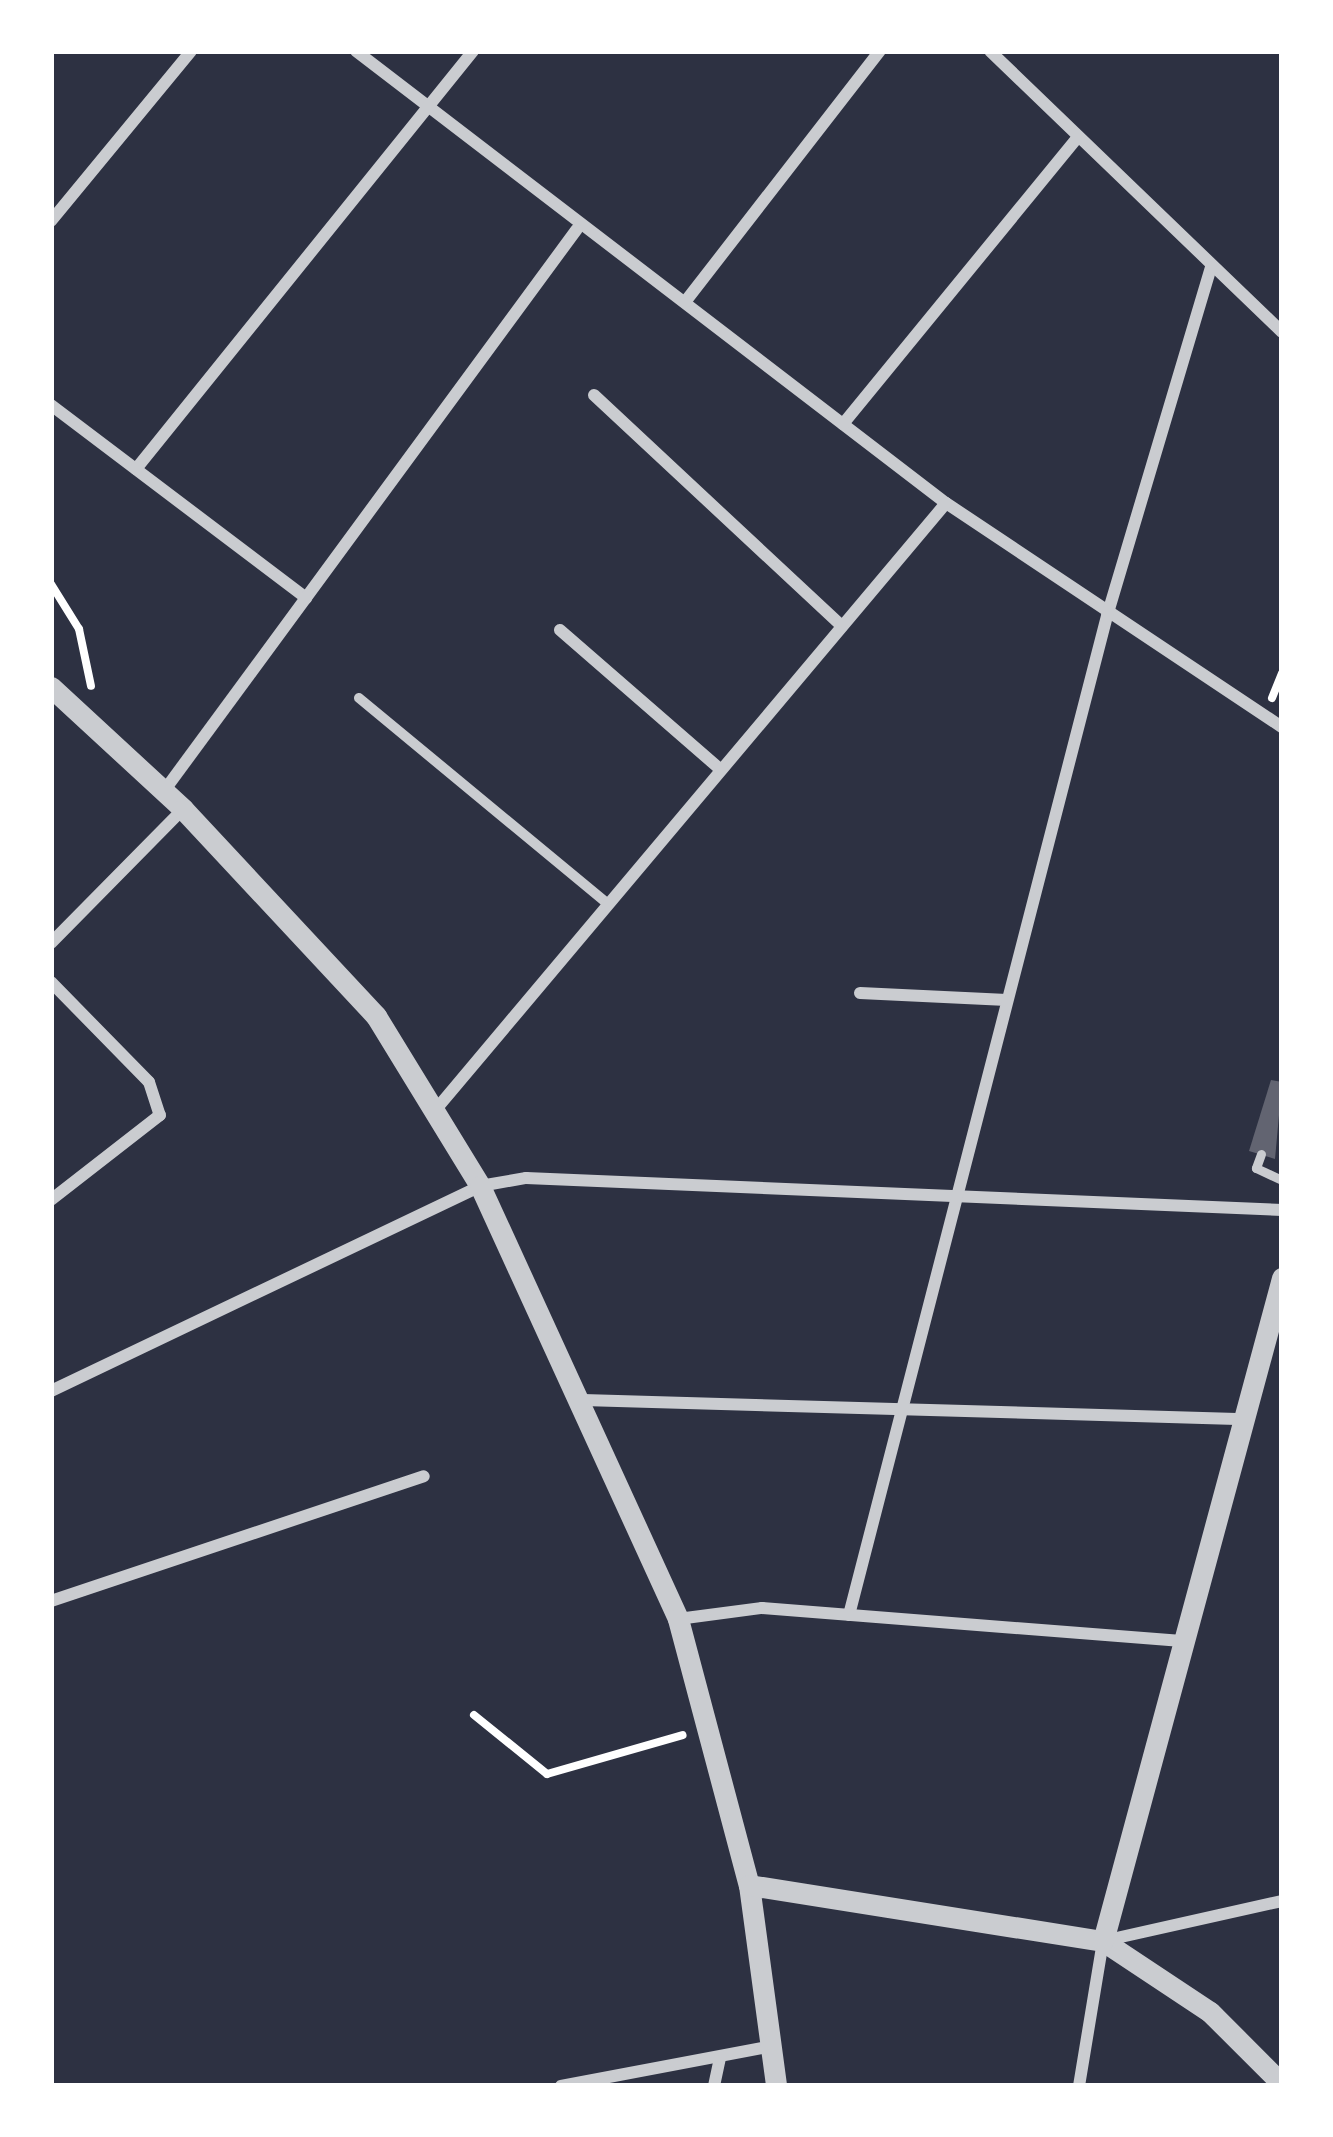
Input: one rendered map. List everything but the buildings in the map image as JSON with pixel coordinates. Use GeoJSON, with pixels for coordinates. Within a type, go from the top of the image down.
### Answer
{"type":"FeatureCollection","features":[{"type":"Feature","properties":{"kind":"street"},"geometry":{"type":"LineString","coordinates":[[51,221],[191,51]]}},
{"type":"Feature","properties":{"kind":"street"},"geometry":{"type":"LineString","coordinates":[[356,51],[429,104],[577,229],[685,302],[946,503],[1107,616],[1282,727]]}},
{"type":"Feature","properties":{"kind":"street"},"geometry":{"type":"LineString","coordinates":[[136,469],[473,51]]}},
{"type":"Feature","properties":{"kind":"street"},"geometry":{"type":"LineString","coordinates":[[685,302],[880,51]]}},
{"type":"Feature","properties":{"kind":"street"},"geometry":{"type":"LineString","coordinates":[[990,51],[1076,139],[1282,332]]}},
{"type":"Feature","properties":{"kind":"street"},"geometry":{"type":"LineString","coordinates":[[843,424],[1076,139]]}},
{"type":"Feature","properties":{"kind":"street"},"geometry":{"type":"LineString","coordinates":[[164,791],[577,229]]}},
{"type":"Feature","properties":{"kind":"street"},"geometry":{"type":"LineString","coordinates":[[849,1615],[896,1407],[959,1193],[1107,616],[1211,267]]}},
{"type":"Feature","properties":{"kind":"street"},"geometry":{"type":"LineString","coordinates":[[594,395],[842,626]]}},
{"type":"Feature","properties":{"kind":"street"},"geometry":{"type":"LineString","coordinates":[[51,405],[307,598]]}},
{"type":"Feature","properties":{"kind":"street"},"geometry":{"type":"LineString","coordinates":[[437,1107],[946,503]]}},
{"type":"Feature","properties":{"kind":"street"},"geometry":{"type":"LineString","coordinates":[[560,629],[722,770]]}},
{"type":"Feature","properties":{"kind":"street"},"geometry":{"type":"LineString","coordinates":[[51,687],[183,809],[376,1016],[437,1107],[480,1186],[583,1400],[678,1619],[749,1885],[776,2086]]}},
{"type":"Feature","properties":{"kind":"street"},"geometry":{"type":"LineString","coordinates":[[358,698],[608,904]]}},
{"type":"Feature","properties":{"kind":"street"},"geometry":{"type":"LineString","coordinates":[[51,943],[183,809]]}},
{"type":"Feature","properties":{"kind":"street"},"geometry":{"type":"LineString","coordinates":[[51,982],[149,1082],[160,1115],[51,1200]]}},
{"type":"Feature","properties":{"kind":"street"},"geometry":{"type":"LineString","coordinates":[[860,993],[1007,1000]]}},
{"type":"Feature","properties":{"kind":"street"},"geometry":{"type":"LineString","coordinates":[[51,1391],[480,1186],[584,1174],[1282,1210]]}},
{"type":"Feature","properties":{"kind":"street"},"geometry":{"type":"LineString","coordinates":[[1079,2086],[1103,1941],[1237,1419],[1282,1278]]}},
{"type":"Feature","properties":{"kind":"street"},"geometry":{"type":"LineString","coordinates":[[583,1400],[1237,1419]]}},
{"type":"Feature","properties":{"kind":"street"},"geometry":{"type":"LineString","coordinates":[[51,1601],[424,1476]]}},
{"type":"Feature","properties":{"kind":"street"},"geometry":{"type":"LineString","coordinates":[[678,1619],[761,1608],[1179,1641]]}},
{"type":"Feature","properties":{"kind":"street"},"geometry":{"type":"LineString","coordinates":[[749,1885],[1103,1941],[1282,1901]]}},
{"type":"Feature","properties":{"kind":"street"},"geometry":{"type":"LineString","coordinates":[[1103,1941],[1210,2012],[1282,2084]]}},
{"type":"Feature","properties":{"kind":"street"},"geometry":{"type":"LineString","coordinates":[[561,2086],[772,2046]]}},
{"type":"Feature","properties":{"kind":"street"},"geometry":{"type":"LineString","coordinates":[[714,2086],[720,2057]]}},
{"type":"Feature","properties":{"kind":"lane"},"geometry":{"type":"LineString","coordinates":[[1261,1154],[1256,1168],[1282,1180]]}},
{"type":"Feature","properties":{"kind":"path"},"geometry":{"type":"LineString","coordinates":[[51,584],[79,629],[94,729]]}},
{"type":"Feature","properties":{"kind":"path"},"geometry":{"type":"LineString","coordinates":[[475,1715],[548,1774],[708,1727]]}}]}
